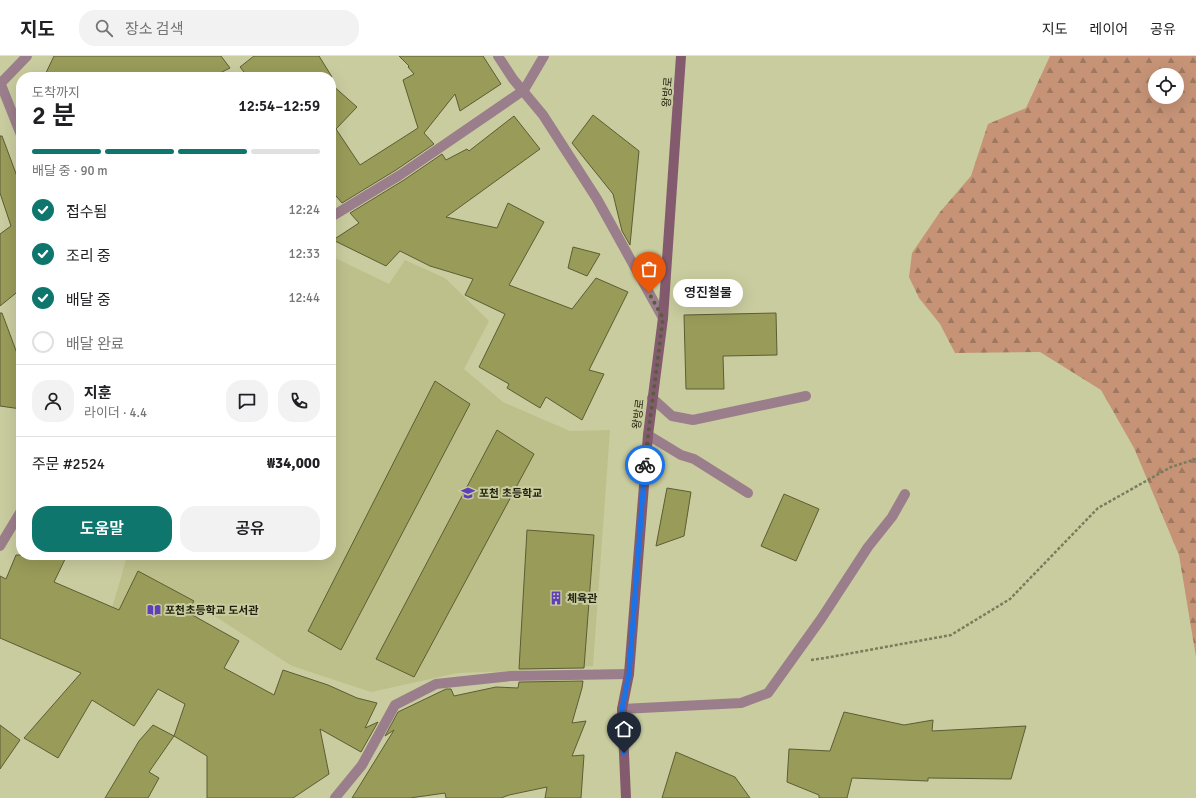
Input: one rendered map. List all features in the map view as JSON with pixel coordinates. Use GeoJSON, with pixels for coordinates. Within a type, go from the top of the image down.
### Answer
{"type":"FeatureCollection","features":[{"type":"Feature","properties":{"kind":"main road","name":"왕방로"},"geometry":{"type":"LineString","coordinates":[[626,798],[622,709],[629,674],[648,436],[663,318],[681,56]]}},
{"type":"Feature","properties":{"kind":"street"},"geometry":{"type":"LineString","coordinates":[[16,123],[0,83],[27,56]]}},
{"type":"Feature","properties":{"kind":"street"},"geometry":{"type":"LineString","coordinates":[[498,56],[513,79],[524,90],[543,115],[597,199],[663,318]]}},
{"type":"Feature","properties":{"kind":"street"},"geometry":{"type":"LineString","coordinates":[[336,214],[400,175],[524,90],[544,56]]}},
{"type":"Feature","properties":{"kind":"street"},"geometry":{"type":"LineString","coordinates":[[652,398],[672,416],[692,420],[806,396]]}},
{"type":"Feature","properties":{"kind":"street"},"geometry":{"type":"LineString","coordinates":[[648,436],[681,455],[694,459],[748,493]]}},
{"type":"Feature","properties":{"kind":"street"},"geometry":{"type":"LineString","coordinates":[[622,709],[741,703],[768,693],[821,619],[868,547],[892,517],[905,494]]}},
{"type":"Feature","properties":{"kind":"street"},"geometry":{"type":"LineString","coordinates":[[0,546],[16,519]]}},
{"type":"Feature","properties":{"kind":"street"},"geometry":{"type":"LineString","coordinates":[[335,798],[362,765],[395,705],[436,684],[522,676],[629,674]]}},
{"type":"Feature","properties":{"kind":"path"},"geometry":{"type":"LineString","coordinates":[[790,661],[825,658],[951,635],[1010,599],[1098,508],[1171,468],[1196,459]]}},
{"type":"Feature","properties":{"kind":"shaded area","name":"포천 초등학교"},"geometry":{"type":"Polygon","coordinates":[[[336,258],[389,284],[405,260],[445,278],[489,321],[464,369],[503,402],[570,431],[610,430],[593,666],[458,673],[371,692],[292,666],[205,610],[166,649],[109,618],[126,560],[336,560],[336,258]]]}},
{"type":"Feature","properties":{"kind":"green space"},"geometry":{"type":"Polygon","coordinates":[[[1050,56],[1196,56],[1196,657],[1179,555],[1134,448],[1101,390],[1040,352],[955,353],[940,324],[919,298],[909,277],[912,253],[940,212],[971,176],[988,124],[1026,108],[1050,56]]]}},
{"type":"Feature","properties":{"kind":"building"},"geometry":{"type":"Polygon","coordinates":[[[54,56],[221,56],[230,68],[222,72],[46,72],[54,56]]]}},
{"type":"Feature","properties":{"kind":"building"},"geometry":{"type":"Polygon","coordinates":[[[254,56],[319,56],[329,72],[244,72],[240,67],[254,56]]]}},
{"type":"Feature","properties":{"kind":"building"},"geometry":{"type":"Polygon","coordinates":[[[399,56],[483,56],[501,84],[460,111],[455,94],[424,133],[434,144],[396,170],[342,203],[336,196],[336,129],[360,165],[418,128],[403,80],[414,74],[408,67],[409,66],[399,56]]]}},
{"type":"Feature","properties":{"kind":"building"},"geometry":{"type":"Polygon","coordinates":[[[336,88],[357,107],[336,129],[336,88]]]}},
{"type":"Feature","properties":{"kind":"building"},"geometry":{"type":"Polygon","coordinates":[[[593,115],[639,151],[630,245],[622,231],[613,194],[572,143],[593,115]]]}},
{"type":"Feature","properties":{"kind":"building"},"geometry":{"type":"Polygon","coordinates":[[[514,116],[540,149],[446,217],[497,228],[508,203],[544,222],[509,285],[572,309],[596,278],[628,292],[589,370],[604,374],[582,420],[546,397],[540,408],[507,388],[509,384],[479,367],[505,314],[465,295],[473,279],[430,266],[400,251],[386,266],[336,241],[336,238],[359,223],[350,213],[404,180],[442,154],[446,160],[467,149],[469,151],[514,116]]]}},
{"type":"Feature","properties":{"kind":"building"},"geometry":{"type":"Polygon","coordinates":[[[0,136],[2,136],[16,174],[16,293],[0,306],[0,234],[11,226],[0,193],[0,136]]]}},
{"type":"Feature","properties":{"kind":"building"},"geometry":{"type":"Polygon","coordinates":[[[573,247],[600,254],[587,276],[568,268],[573,247]]]}},
{"type":"Feature","properties":{"kind":"building"},"geometry":{"type":"Polygon","coordinates":[[[0,313],[2,313],[16,351],[16,408],[0,406],[0,313]]]}},
{"type":"Feature","properties":{"kind":"building"},"geometry":{"type":"Polygon","coordinates":[[[776,313],[777,355],[723,356],[724,389],[686,389],[684,315],[776,313]]]}},
{"type":"Feature","properties":{"kind":"building"},"geometry":{"type":"Polygon","coordinates":[[[435,381],[470,404],[341,650],[308,631],[435,381]]]}},
{"type":"Feature","properties":{"kind":"building"},"geometry":{"type":"Polygon","coordinates":[[[497,430],[534,454],[414,677],[376,659],[497,430]]]}},
{"type":"Feature","properties":{"kind":"building"},"geometry":{"type":"Polygon","coordinates":[[[667,488],[691,492],[684,536],[656,546],[667,488]]]}},
{"type":"Feature","properties":{"kind":"building"},"geometry":{"type":"Polygon","coordinates":[[[784,494],[819,509],[796,561],[761,546],[784,494]]]}},
{"type":"Feature","properties":{"kind":"building","name":"체육관"},"geometry":{"type":"Polygon","coordinates":[[[527,530],[594,535],[584,668],[519,669],[527,530]]]}},
{"type":"Feature","properties":{"kind":"building"},"geometry":{"type":"Polygon","coordinates":[[[16,555],[16,560],[65,560],[54,582],[119,610],[138,571],[194,601],[187,612],[239,641],[224,668],[274,695],[283,670],[328,685],[357,698],[377,703],[365,728],[378,722],[361,752],[320,729],[329,774],[293,798],[207,798],[207,756],[174,736],[185,704],[158,689],[134,726],[92,700],[58,758],[24,738],[81,673],[0,638],[0,576],[6,579],[16,555]]]}},
{"type":"Feature","properties":{"kind":"building"},"geometry":{"type":"Polygon","coordinates":[[[583,681],[572,723],[586,721],[572,756],[584,755],[581,798],[545,798],[547,787],[501,798],[446,798],[445,793],[410,798],[352,798],[394,730],[385,736],[398,712],[446,689],[451,689],[454,696],[496,687],[518,688],[519,682],[583,681]]]}},
{"type":"Feature","properties":{"kind":"building"},"geometry":{"type":"Polygon","coordinates":[[[844,712],[904,725],[933,720],[932,731],[1026,726],[1011,779],[928,778],[928,781],[852,778],[847,798],[819,798],[819,795],[787,782],[789,749],[830,751],[844,712]]]}},
{"type":"Feature","properties":{"kind":"building"},"geometry":{"type":"Polygon","coordinates":[[[0,725],[20,740],[0,769],[0,725]]]}},
{"type":"Feature","properties":{"kind":"building"},"geometry":{"type":"Polygon","coordinates":[[[153,725],[174,736],[149,772],[159,778],[148,798],[105,798],[139,741],[153,725]]]}},
{"type":"Feature","properties":{"kind":"building"},"geometry":{"type":"Polygon","coordinates":[[[676,752],[735,777],[750,798],[662,798],[676,752]]]}},
{"type":"Feature","properties":{"kind":"way so far"},"geometry":{"type":"LineString","coordinates":[[645,465],[663,318],[649,293]]}},
{"type":"Feature","properties":{"kind":"place","name":"영진철물"},"geometry":{"type":"Point","coordinates":[649,293]}},
{"type":"Feature","properties":{"kind":"place","name":"포천 초등학교"},"geometry":{"type":"Point","coordinates":[468,493]}},
{"type":"Feature","properties":{"kind":"place","name":"체육관"},"geometry":{"type":"Point","coordinates":[556,598]}},
{"type":"Feature","properties":{"kind":"place","name":"포천초등학교 도서관"},"geometry":{"type":"Point","coordinates":[154,610]}},
{"type":"Feature","properties":{"kind":"route"},"geometry":{"type":"LineString","coordinates":[[624,753],[622,709],[629,674],[645,465]]}}]}
